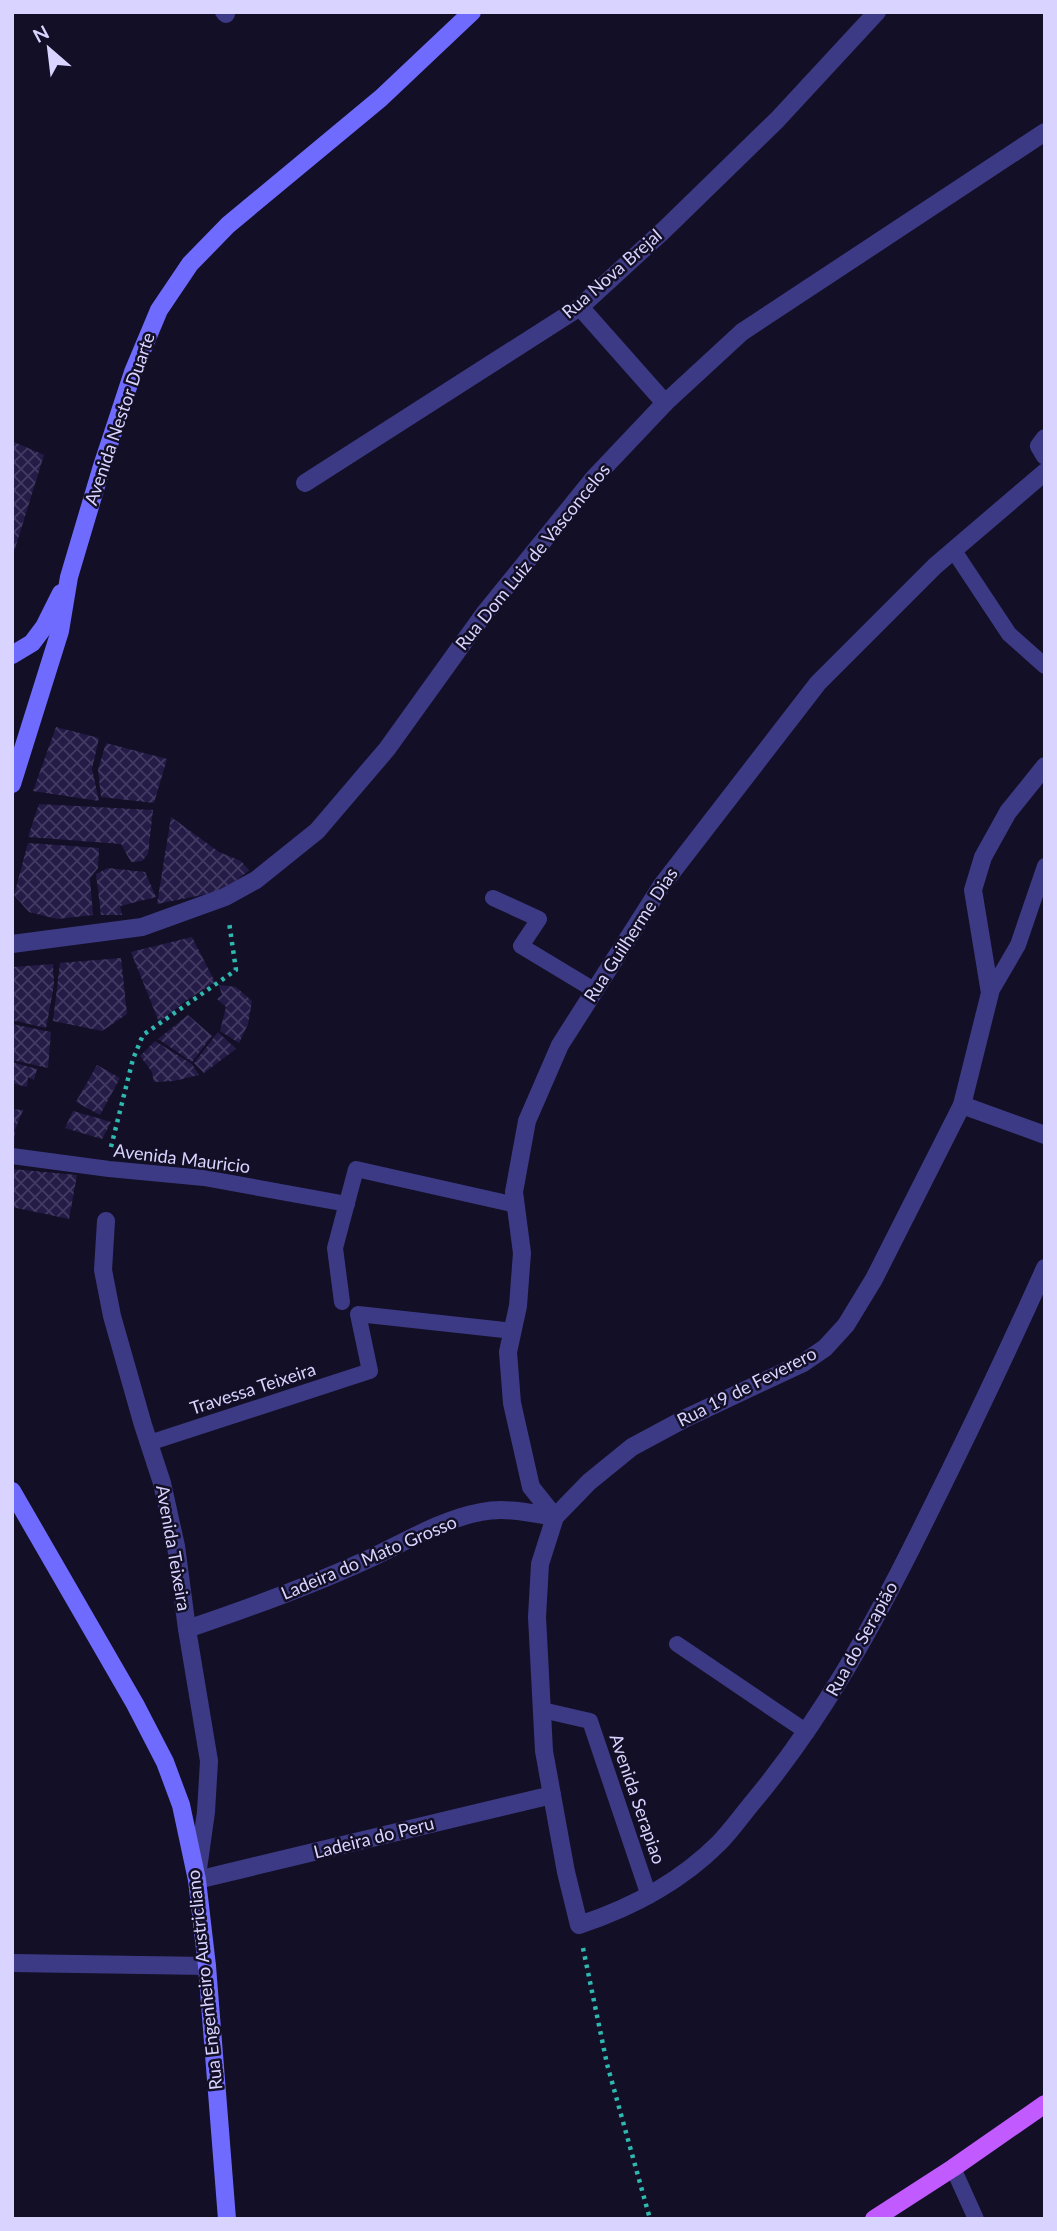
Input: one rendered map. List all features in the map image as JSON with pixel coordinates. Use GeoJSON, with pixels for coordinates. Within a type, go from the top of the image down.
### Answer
{"type":"FeatureCollection","features":[{"type":"Feature","properties":{"kind":"main road","name":"Avenida Nestor Duarte"},"geometry":{"type":"LineString","coordinates":[[12,784],[60,631],[69,577],[133,372],[159,310],[190,264],[228,225],[381,98],[472,12]]}},
{"type":"Feature","properties":{"kind":"main road"},"geometry":{"type":"LineString","coordinates":[[12,655],[32,643],[44,626],[69,577]]}},
{"type":"Feature","properties":{"kind":"main road","name":"Rua Engenheiro Austricliano"},"geometry":{"type":"LineString","coordinates":[[12,1491],[135,1704],[165,1762],[181,1805],[197,1881],[207,1966],[227,2219]]}},
{"type":"Feature","properties":{"kind":"main road"},"geometry":{"type":"LineString","coordinates":[[874,2219],[1045,2104]]}},
{"type":"Feature","properties":{"kind":"street","name":"Rua Nova Brejal"},"geometry":{"type":"LineString","coordinates":[[304,483],[580,307],[777,120],[877,12]]}},
{"type":"Feature","properties":{"kind":"street","name":"Rua Dom Luiz de Vasconcelos"},"geometry":{"type":"LineString","coordinates":[[16,940],[142,927],[225,897],[256,880],[317,831],[387,749],[484,614],[594,478],[664,403],[742,332],[1045,132]]}},
{"type":"Feature","properties":{"kind":"street"},"geometry":{"type":"LineString","coordinates":[[580,307],[664,403]]}},
{"type":"Feature","properties":{"kind":"street"},"geometry":{"type":"LineString","coordinates":[[1045,439],[1039,446],[1045,456]]}},
{"type":"Feature","properties":{"kind":"street","name":"Rua Guilherme Dias"},"geometry":{"type":"LineString","coordinates":[[555,1517],[530,1487],[512,1403],[508,1352],[519,1306],[522,1252],[514,1192],[527,1121],[561,1045],[662,885],[818,683],[935,566],[1045,472]]}},
{"type":"Feature","properties":{"kind":"street","name":"Rua 19 de Feverero"},"geometry":{"type":"LineString","coordinates":[[579,1925],[566,1872],[544,1751],[537,1617],[540,1564],[555,1517],[589,1482],[632,1447],[686,1418],[803,1363],[825,1348],[846,1325],[874,1279],[962,1105],[990,993],[973,890],[983,857],[1008,812],[1045,766]]}},
{"type":"Feature","properties":{"kind":"street"},"geometry":{"type":"LineString","coordinates":[[962,1105],[1045,1135]]}},
{"type":"Feature","properties":{"kind":"street","name":"Avenida Teixeira"},"geometry":{"type":"LineString","coordinates":[[106,1221],[103,1270],[112,1317],[162,1483],[176,1546],[209,1761],[197,1881]]}},
{"type":"Feature","properties":{"kind":"street","name":"Rua do Serapião"},"geometry":{"type":"LineString","coordinates":[[579,1925],[612,1914],[649,1896],[684,1873],[720,1842],[807,1732],[885,1601],[1006,1356],[1045,1268]]}},
{"type":"Feature","properties":{"kind":"street","name":"Ladeira do Mato Grosso"},"geometry":{"type":"LineString","coordinates":[[187,1629],[297,1590],[364,1562],[440,1524],[480,1512],[504,1509],[555,1517]]}},
{"type":"Feature","properties":{"kind":"street","name":"Ladeira do Peru"},"geometry":{"type":"LineString","coordinates":[[197,1881],[552,1795]]}},
{"type":"Feature","properties":{"kind":"street"},"geometry":{"type":"LineString","coordinates":[[12,1962],[207,1966]]}},
{"type":"Feature","properties":{"kind":"lane"},"geometry":{"type":"LineString","coordinates":[[954,551],[1009,634],[1045,666]]}},
{"type":"Feature","properties":{"kind":"lane"},"geometry":{"type":"LineString","coordinates":[[990,993],[1018,945],[1045,866]]}},
{"type":"Feature","properties":{"kind":"lane"},"geometry":{"type":"LineString","coordinates":[[493,898],[539,919],[521,946],[594,990]]}},
{"type":"Feature","properties":{"kind":"lane","name":"Avenida Mauricio"},"geometry":{"type":"LineString","coordinates":[[12,1156],[204,1178],[347,1204]]}},
{"type":"Feature","properties":{"kind":"lane"},"geometry":{"type":"LineString","coordinates":[[342,1302],[335,1248],[356,1169],[516,1205]]}},
{"type":"Feature","properties":{"kind":"lane","name":"Travessa Teixeira"},"geometry":{"type":"LineString","coordinates":[[149,1443],[370,1371],[358,1314],[513,1331]]}},
{"type":"Feature","properties":{"kind":"lane"},"geometry":{"type":"LineString","coordinates":[[677,1644],[807,1732]]}},
{"type":"Feature","properties":{"kind":"lane","name":"Avenida Serapiao"},"geometry":{"type":"LineString","coordinates":[[542,1710],[590,1721],[649,1896]]}},
{"type":"Feature","properties":{"kind":"lane"},"geometry":{"type":"LineString","coordinates":[[953,2168],[976,2219]]}},
{"type":"Feature","properties":{"kind":"path"},"geometry":{"type":"LineString","coordinates":[[109,1169],[110,1149],[133,1059],[143,1035],[236,970],[225,897]]}},
{"type":"Feature","properties":{"kind":"path"},"geometry":{"type":"LineString","coordinates":[[579,1925],[607,2064],[650,2219]]}},
{"type":"Feature","properties":{"kind":"building"},"geometry":{"type":"Polygon","coordinates":[[[12,441],[44,455],[13,555],[12,555],[12,441]]]}},
{"type":"Feature","properties":{"kind":"building"},"geometry":{"type":"Polygon","coordinates":[[[56,727],[99,738],[92,769],[99,801],[33,791],[56,727]]]}},
{"type":"Feature","properties":{"kind":"building"},"geometry":{"type":"Polygon","coordinates":[[[106,743],[167,759],[154,803],[101,797],[98,770],[106,743]]]}},
{"type":"Feature","properties":{"kind":"building"},"geometry":{"type":"Polygon","coordinates":[[[39,804],[153,810],[148,854],[142,861],[131,862],[121,844],[28,837],[39,804]]]}},
{"type":"Feature","properties":{"kind":"building"},"geometry":{"type":"Polygon","coordinates":[[[171,817],[219,852],[241,861],[249,870],[230,886],[207,894],[157,904],[171,817]]]}},
{"type":"Feature","properties":{"kind":"building"},"geometry":{"type":"Polygon","coordinates":[[[28,843],[99,848],[98,868],[90,878],[93,915],[57,919],[29,912],[14,895],[28,843]]]}},
{"type":"Feature","properties":{"kind":"building"},"geometry":{"type":"Polygon","coordinates":[[[108,868],[145,872],[156,897],[120,906],[122,915],[101,915],[96,874],[108,868]]]}},
{"type":"Feature","properties":{"kind":"building"},"geometry":{"type":"Polygon","coordinates":[[[192,937],[215,982],[159,1022],[131,952],[192,937]]]}},
{"type":"Feature","properties":{"kind":"building"},"geometry":{"type":"Polygon","coordinates":[[[121,958],[127,1014],[102,1031],[53,1021],[60,963],[121,958]]]}},
{"type":"Feature","properties":{"kind":"building"},"geometry":{"type":"Polygon","coordinates":[[[53,964],[54,985],[46,1028],[12,1020],[12,967],[53,964]]]}},
{"type":"Feature","properties":{"kind":"building"},"geometry":{"type":"Polygon","coordinates":[[[219,985],[236,987],[252,1001],[248,1024],[239,1043],[220,1031],[226,1007],[217,999],[222,995],[219,985]]]}},
{"type":"Feature","properties":{"kind":"building"},"geometry":{"type":"Polygon","coordinates":[[[188,1015],[212,1036],[192,1062],[158,1039],[188,1015]]]}},
{"type":"Feature","properties":{"kind":"building"},"geometry":{"type":"Polygon","coordinates":[[[12,1024],[51,1032],[48,1068],[12,1060],[12,1024]]]}},
{"type":"Feature","properties":{"kind":"building"},"geometry":{"type":"Polygon","coordinates":[[[218,1032],[236,1049],[204,1073],[194,1063],[218,1032]]]}},
{"type":"Feature","properties":{"kind":"building"},"geometry":{"type":"Polygon","coordinates":[[[155,1041],[192,1064],[199,1075],[154,1082],[152,1072],[140,1056],[155,1041]]]}},
{"type":"Feature","properties":{"kind":"building"},"geometry":{"type":"Polygon","coordinates":[[[12,1062],[37,1069],[34,1080],[28,1077],[27,1087],[12,1083],[12,1062]]]}},
{"type":"Feature","properties":{"kind":"building"},"geometry":{"type":"Polygon","coordinates":[[[97,1065],[120,1078],[100,1115],[76,1102],[97,1065]]]}},
{"type":"Feature","properties":{"kind":"building"},"geometry":{"type":"Polygon","coordinates":[[[12,1109],[23,1110],[15,1130],[14,1150],[12,1150],[12,1109]]]}},
{"type":"Feature","properties":{"kind":"building"},"geometry":{"type":"Polygon","coordinates":[[[73,1111],[111,1122],[102,1139],[65,1128],[73,1111]]]}},
{"type":"Feature","properties":{"kind":"building"},"geometry":{"type":"Polygon","coordinates":[[[12,1169],[77,1175],[69,1219],[12,1207],[12,1169]]]}}]}
